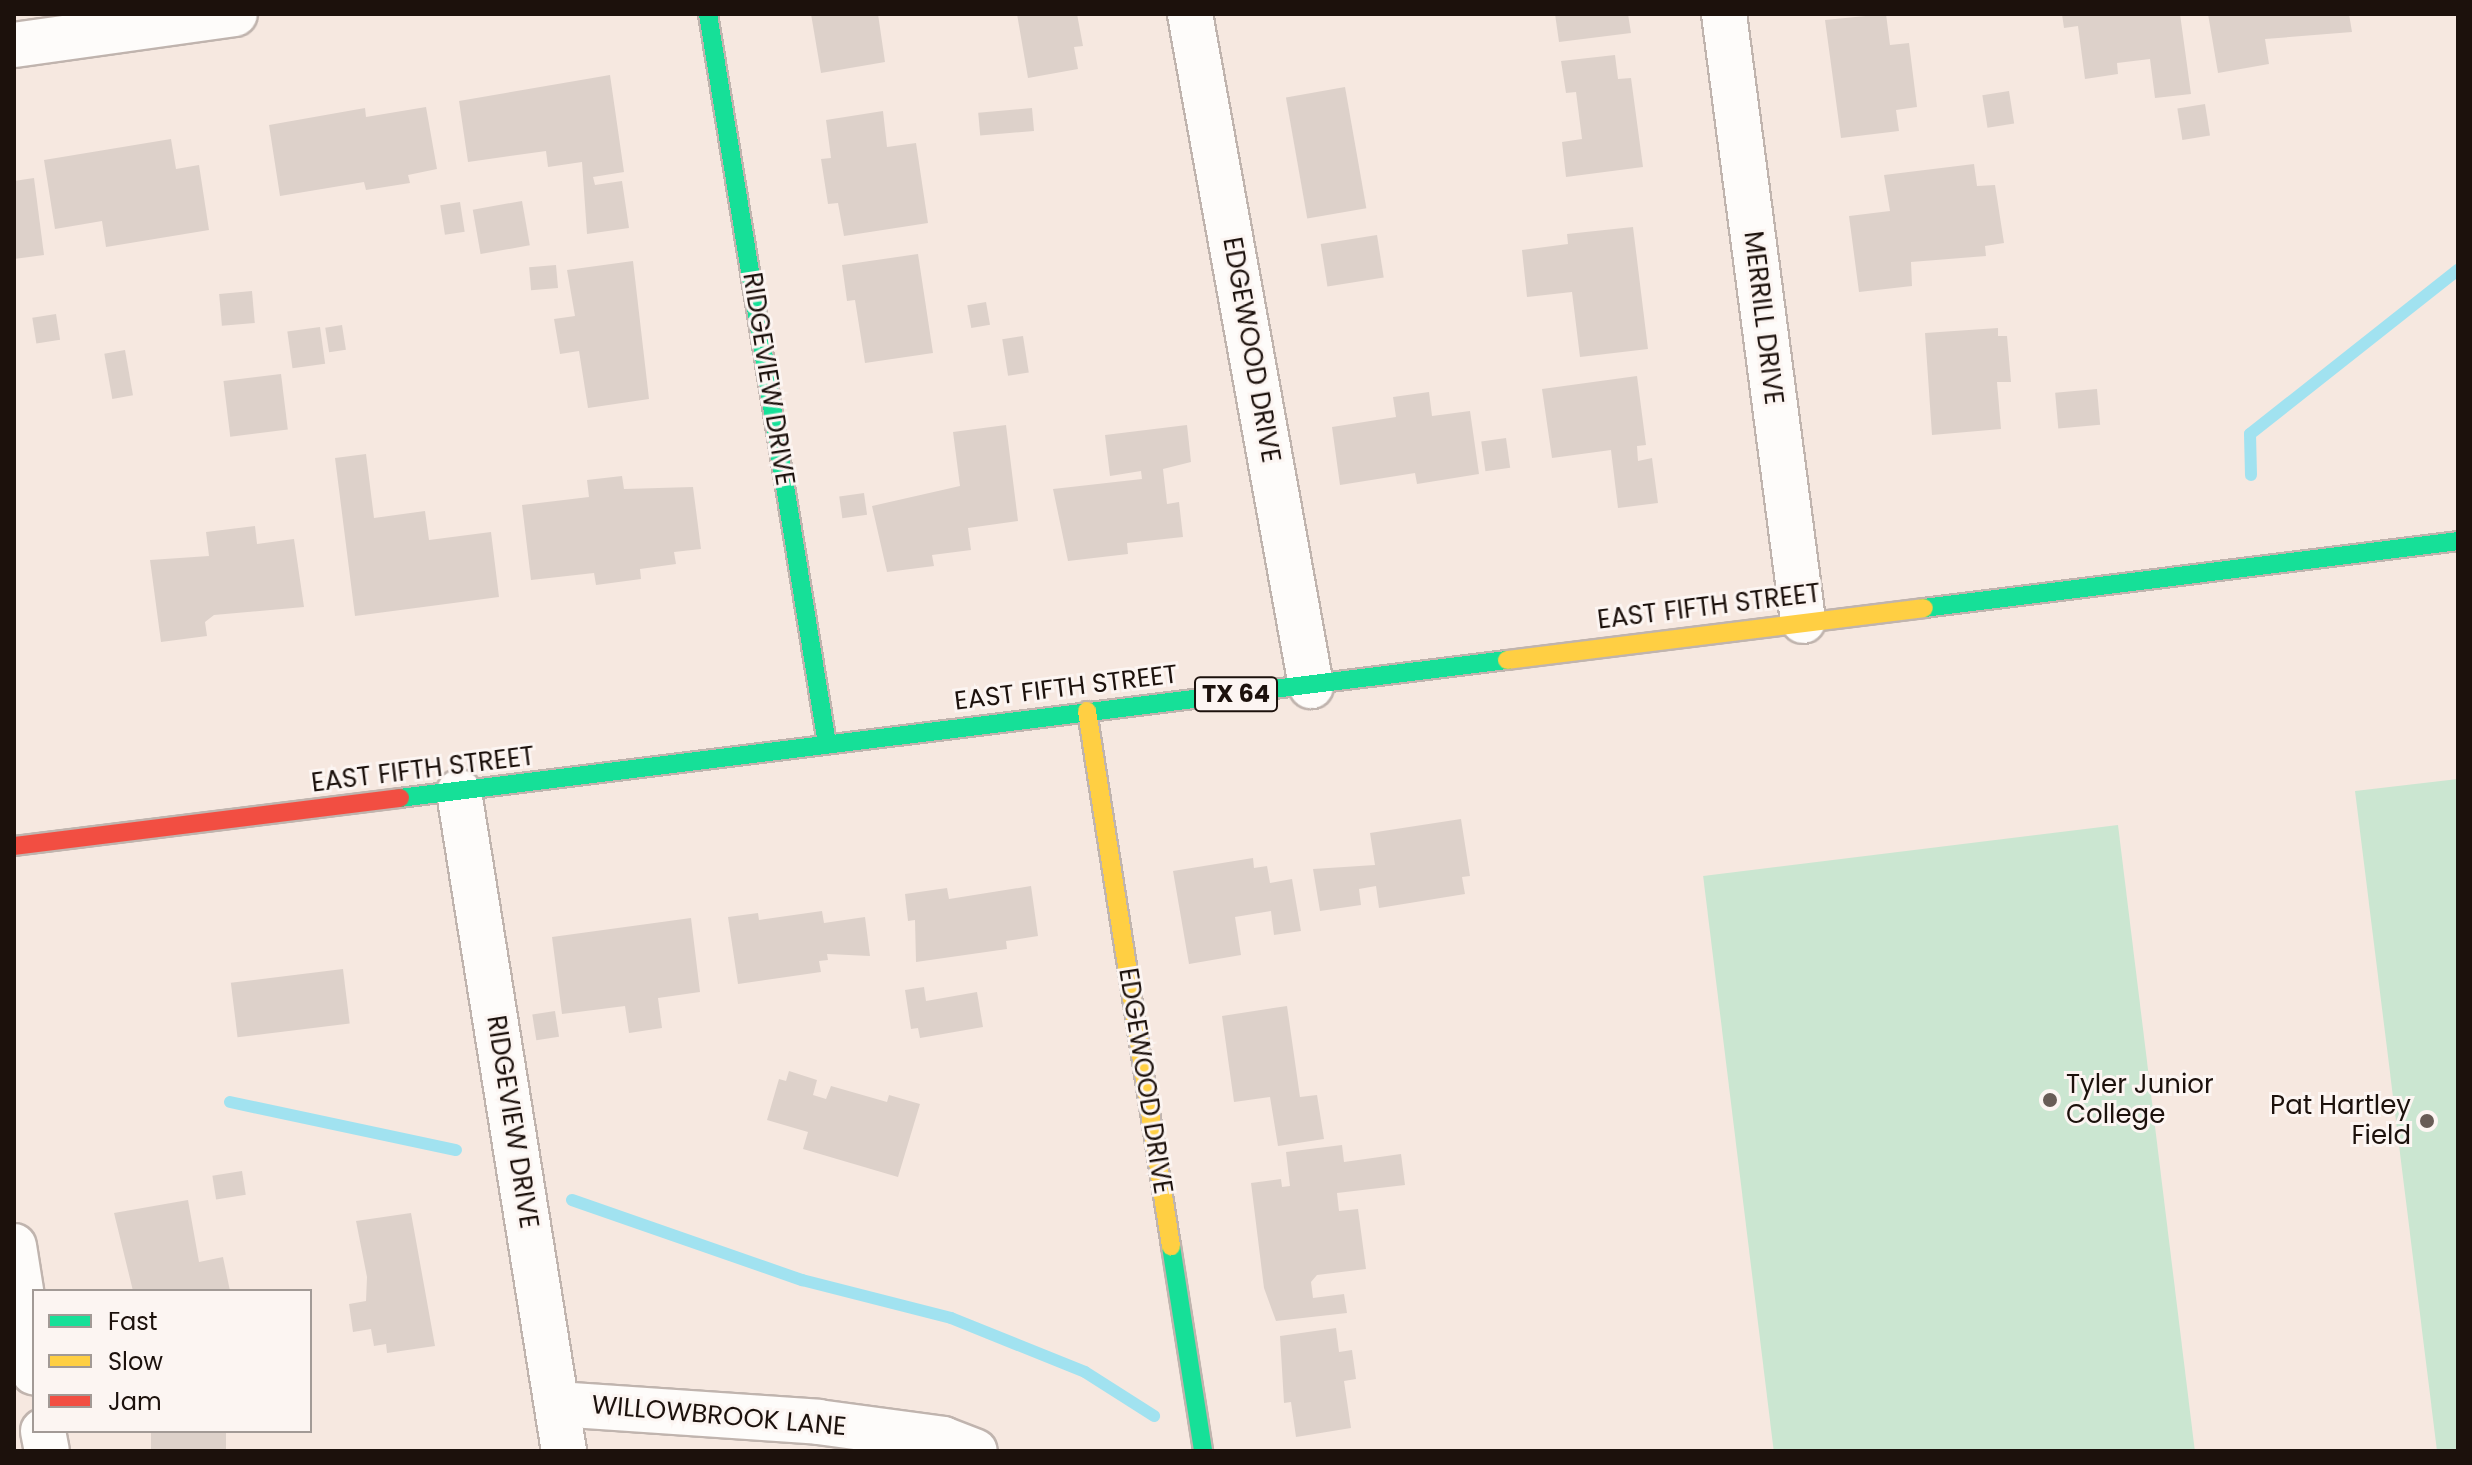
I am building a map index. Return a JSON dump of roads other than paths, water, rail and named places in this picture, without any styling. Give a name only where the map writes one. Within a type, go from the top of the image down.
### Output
[{"type":"main road","name":"RIDGEVIEW DRIVE","points":[[708,14],[827,744]]},
{"type":"main road","name":"EAST FIFTH STREET","points":[[14,846],[2458,541]]},
{"type":"main road","name":"EDGEWOOD DRIVE","points":[[1087,711],[1203,1451]]},
{"type":"street","points":[[14,45],[235,14]]},
{"type":"street","name":"EDGEWOOD DRIVE","points":[[1190,14],[1311,686]]},
{"type":"street","name":"MERRILL DRIVE","points":[[1724,14],[1803,621]]},
{"type":"street","name":"RIDGEVIEW DRIVE","points":[[459,792],[564,1451]]},
{"type":"street","points":[[14,1246],[32,1359]]},
{"type":"street","name":"WILLOWBROOK LANE","points":[[557,1404],[818,1422],[943,1439],[975,1451]]},
{"type":"waterway","points":[[2251,475],[2250,434],[2458,270]]},
{"type":"waterway","points":[[230,1102],[456,1150]]},
{"type":"waterway","points":[[572,1200],[802,1280],[951,1318],[1085,1372],[1154,1416]]},
{"type":"place","name":"Tyler Junior College","points":[[2050,1100]]},
{"type":"place","name":"Pat Hartley Field","points":[[2427,1121]]}]
